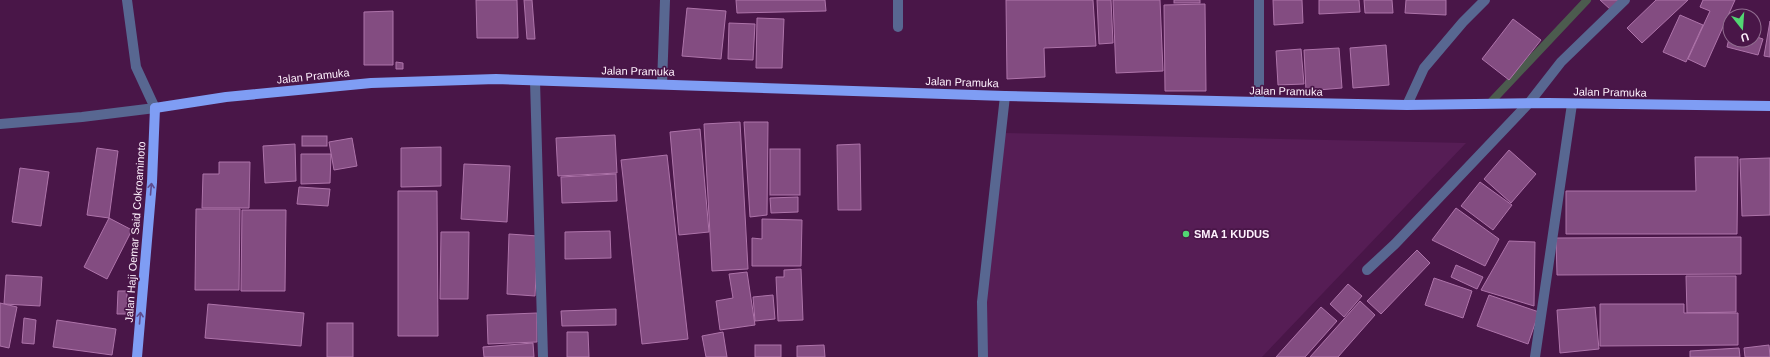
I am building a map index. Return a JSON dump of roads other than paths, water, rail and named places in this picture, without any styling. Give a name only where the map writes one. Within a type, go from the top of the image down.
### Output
[{"type":"main road","name":"Jalan Pramuka","points":[[155,108],[226,98],[371,83],[496,79],[1005,96],[1259,102],[1770,106]]},
{"type":"main road","name":"Jalan Haji Oemar Said Cokroaminoto","points":[[137,357],[152,182],[155,108]]},
{"type":"street","points":[[0,124],[82,117],[155,108],[136,67],[127,0]]},
{"type":"street","points":[[662,84],[666,0]]},
{"type":"street","points":[[898,0],[898,27]]},
{"type":"street","points":[[1259,0],[1259,102]]},
{"type":"street","points":[[1407,104],[1424,68],[1463,22],[1485,0]]},
{"type":"street","points":[[1367,270],[1395,244],[1529,103],[1561,62],[1625,0]]},
{"type":"street","points":[[535,81],[543,357]]},
{"type":"street","points":[[983,357],[982,302],[1005,96]]},
{"type":"street","points":[[1535,357],[1572,104]]},
{"type":"waterway","points":[[1489,104],[1587,0]]},
{"type":"place","name":"SMA 1 KUDUS","points":[[1186,234]]}]
